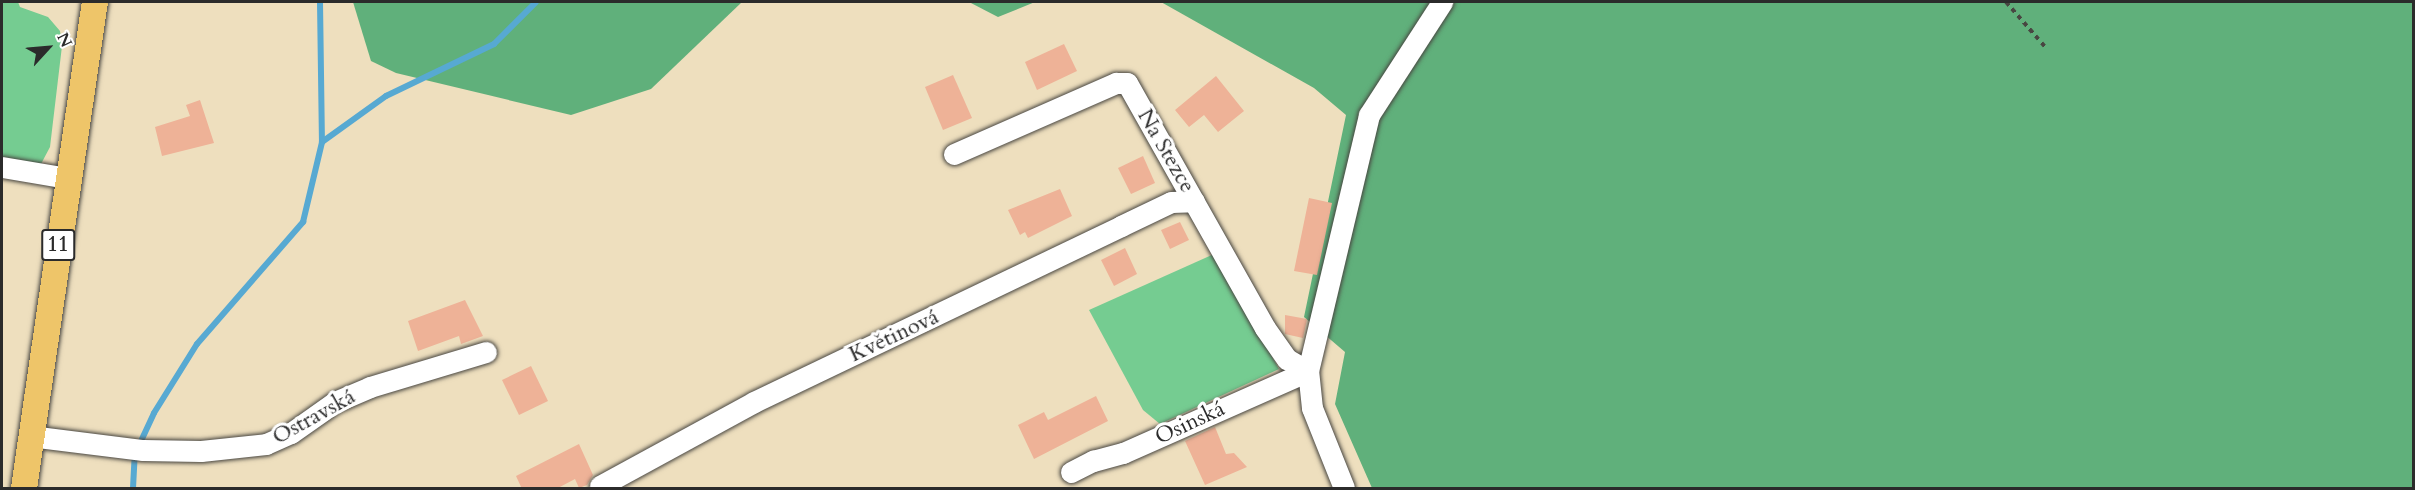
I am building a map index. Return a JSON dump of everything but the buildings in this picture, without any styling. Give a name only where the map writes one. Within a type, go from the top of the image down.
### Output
[{"type":"main road","name":"11","points":[[24,489],[94,2]]},
{"type":"street","points":[[1344,489],[1312,408],[1308,371],[1369,115],[1442,2]]},
{"type":"street","name":"Na Stezce","points":[[954,154],[1123,81],[1277,347],[1287,359],[1308,371]]},
{"type":"street","points":[[2,167],[68,178]]},
{"type":"street","name":"Květinová","points":[[600,486],[754,402],[1151,211],[1171,202],[1194,201]]},
{"type":"street","name":"Ostravská","points":[[30,436],[143,450],[201,451],[266,444],[291,433],[335,402],[370,387],[486,352]]},
{"type":"street","name":"Osinská","points":[[1071,472],[1093,461],[1123,453],[1308,371]]},
{"type":"path","points":[[2006,2],[2047,49]]},
{"type":"green space","points":[[2,2],[18,2],[20,7],[48,17],[60,31],[62,46],[50,147],[41,164],[2,160]]},
{"type":"green space","points":[[353,2],[742,2],[651,89],[571,115],[396,73],[371,61]]},
{"type":"green space","points":[[969,2],[1035,2],[998,17]]},
{"type":"green space","points":[[1161,2],[2413,2],[2413,488],[1372,488],[1335,404],[1345,352],[1304,317],[1346,115],[1314,88]]},
{"type":"green space","points":[[1214,254],[1279,369],[1160,424],[1143,410],[1089,310]]},
{"type":"waterway","points":[[320,2],[322,142]]},
{"type":"waterway","points":[[133,488],[135,454],[154,413],[197,344],[303,222],[322,142],[386,96],[494,44],[536,2]]}]
